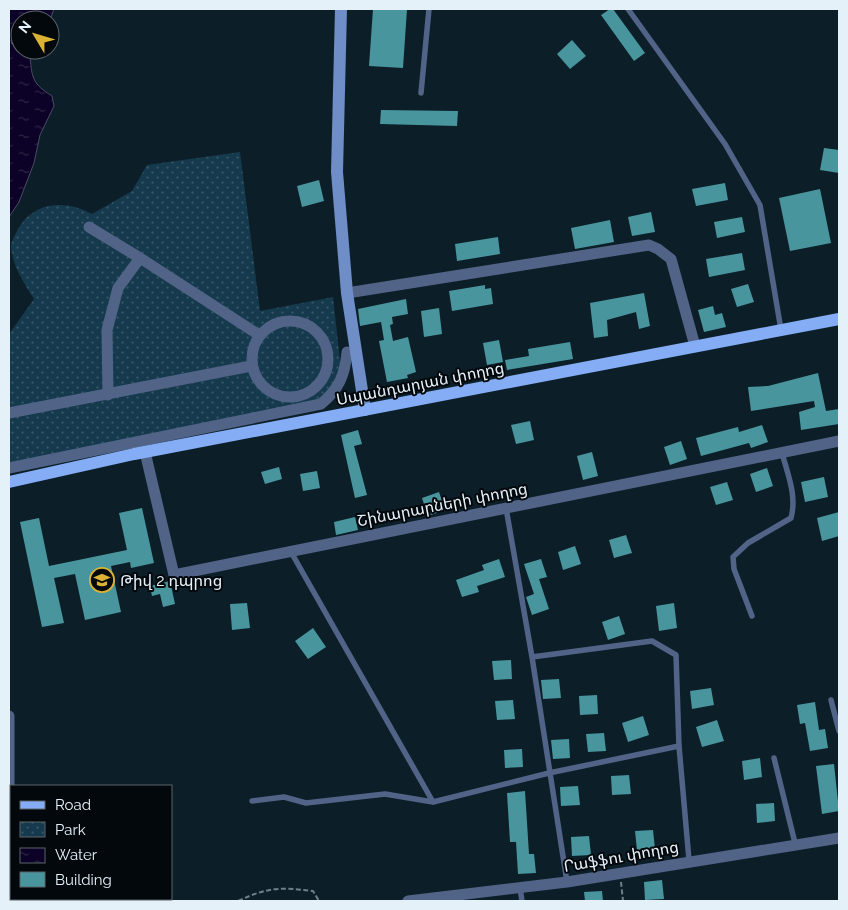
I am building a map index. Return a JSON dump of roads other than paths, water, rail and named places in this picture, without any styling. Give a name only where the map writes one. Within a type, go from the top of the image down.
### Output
[{"type":"main road","name":"Սպանդարյան փողոց","points":[[9,482],[145,452],[839,319]]},
{"type":"street","points":[[341,9],[337,172],[347,293],[364,410]]},
{"type":"street","points":[[89,226],[259,335]]},
{"type":"street","points":[[347,293],[649,245],[671,259],[695,346]]},
{"type":"street","points":[[108,395],[107,330],[118,288],[140,258]]},
{"type":"street","points":[[278,321],[301,321],[320,334],[329,356],[324,378],[306,394],[283,398],[262,387],[251,366],[252,350],[259,335],[278,321]]},
{"type":"street","points":[[9,468],[290,412],[321,404],[332,396],[341,382],[346,369],[347,352]]},
{"type":"street","points":[[9,413],[251,366]]},
{"type":"street","points":[[288,397],[290,412]]},
{"type":"street","name":"Շինարարների փողոց","points":[[145,452],[174,575],[839,441]]},
{"type":"street","points":[[9,716],[9,811]]},
{"type":"street","name":"Րաֆֆու փողոց","points":[[415,901],[567,882],[689,860],[839,838]]},
{"type":"lane","points":[[421,93],[429,9]]},
{"type":"lane","points":[[628,9],[724,144],[760,205],[781,330]]},
{"type":"lane","points":[[752,616],[734,569],[733,557],[748,543],[791,518],[794,506],[793,495],[782,453]]},
{"type":"lane","points":[[506,508],[532,657],[548,773],[567,882]]},
{"type":"lane","points":[[291,552],[433,802]]},
{"type":"lane","points":[[532,657],[652,641],[676,655],[679,746],[689,860]]},
{"type":"lane","points":[[831,700],[839,731]]},
{"type":"lane","points":[[252,800],[284,797],[306,803],[386,794],[433,802],[548,773],[679,746]]},
{"type":"lane","points":[[774,758],[795,843]]},
{"type":"lane","points":[[520,888],[522,901]]},
{"type":"water","points":[[9,9],[54,9],[10,10],[10,60],[30,60],[33,76],[37,84],[52,96],[54,106],[40,135],[34,163],[19,202],[9,217]]},
{"type":"place","name":"Թիվ 2 դպրոց","points":[[102,580]]}]
